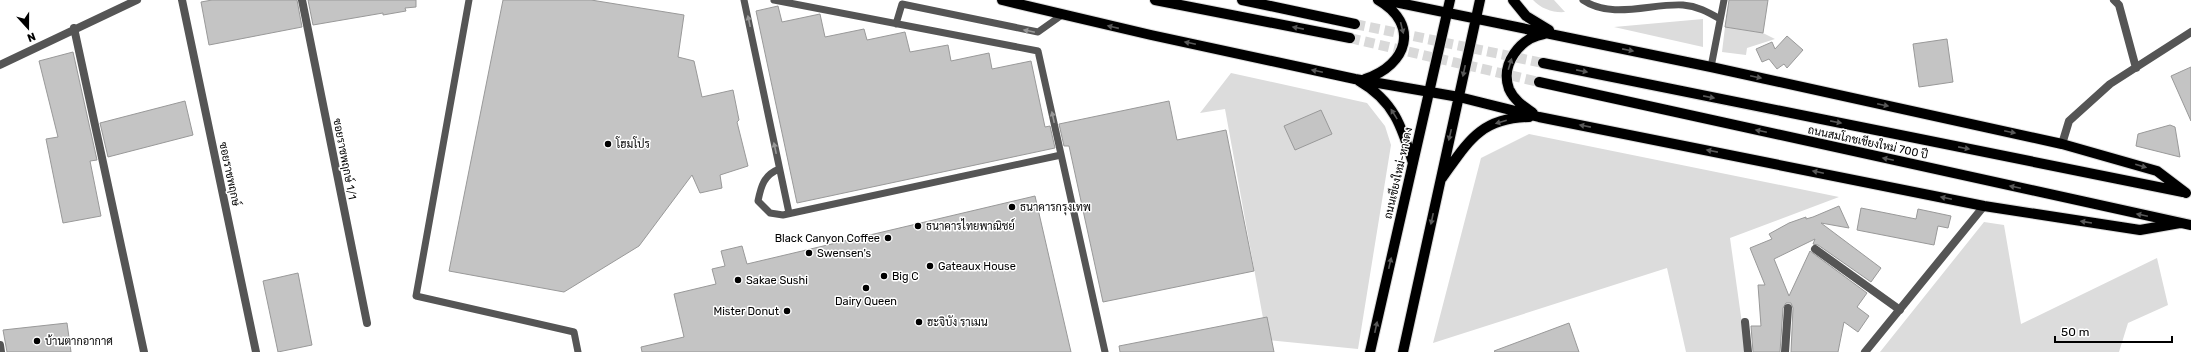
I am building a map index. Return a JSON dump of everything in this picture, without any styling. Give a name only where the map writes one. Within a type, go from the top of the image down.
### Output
[{"type":"main road","points":[[1002,0],[1062,15],[1359,79],[1459,96],[1539,117],[1984,206],[2140,230],[2180,223]]},
{"type":"main road","points":[[1155,0],[1350,38]]},
{"type":"main road","points":[[1242,0],[1355,24]]},
{"type":"main road","points":[[1359,79],[1388,69],[1399,56],[1402,46],[1402,26],[1397,15],[1390,7],[1378,0]]},
{"type":"main road","points":[[1385,0],[1476,20],[1711,67],[2062,144],[2158,171],[2189,193]]},
{"type":"main road","name":"ถนนเชียงใหม่-หางดง","points":[[1370,352],[1450,0]]},
{"type":"main road","points":[[1403,352],[1480,0]]},
{"type":"main road","points":[[1513,0],[1526,16],[1537,24],[1563,37]]},
{"type":"main road","points":[[1539,117],[1518,103],[1510,89],[1507,74],[1511,60],[1525,40],[1535,36],[1548,34]]},
{"type":"main road","name":"ถนนสมโภชเชียงใหม่ 700 ปี","points":[[1544,63],[2189,193]]},
{"type":"main road","points":[[1359,79],[1377,93],[1393,111],[1399,122],[1413,163]]},
{"type":"main road","name":"ถนนสมโภชเชียงใหม่ 700 ปี","points":[[1539,82],[2191,225]]},
{"type":"main road","points":[[1440,181],[1471,140],[1484,128],[1513,119],[1539,117]]},
{"type":"street","points":[[0,65],[74,28],[137,0]]},
{"type":"street","name":"ซอยราชพฤกษ์","points":[[182,0],[256,352]]},
{"type":"street","name":"ซอยราชพฤกษ์ 1/1","points":[[302,0],[367,323]]},
{"type":"street","points":[[2114,0],[2119,5],[2136,68]]},
{"type":"street","points":[[74,28],[144,352]]},
{"type":"street","points":[[2062,144],[2069,121],[2110,84],[2191,32]]},
{"type":"street","points":[[1865,352],[1984,206]]},
{"type":"street","points":[[1814,249],[1900,310]]},
{"type":"street","points":[[1785,352],[1788,308]]},
{"type":"street","points":[[1745,322],[1748,352]]},
{"type":"street","points":[[0,345],[1,352]]},
{"type":"lane","points":[[469,0],[416,296],[574,332],[578,352]]},
{"type":"lane","points":[[744,0],[789,213]]},
{"type":"lane","points":[[774,0],[1038,51],[1105,352]]},
{"type":"lane","points":[[1583,0],[1588,4],[1620,11],[1682,5],[1702,8],[1720,18]]},
{"type":"lane","points":[[1711,67],[1724,0]]},
{"type":"lane","points":[[896,24],[902,4],[1038,32],[1062,15]]},
{"type":"lane","points":[[779,169],[772,172],[761,184],[758,201],[770,213],[783,215],[1061,155]]},
{"type":"shaded area","points":[[1533,0],[1554,0],[1565,12],[1548,10]]},
{"type":"shaded area","points":[[1703,19],[1703,47],[1614,27]]},
{"type":"shaded area","points":[[1725,27],[1763,33],[1775,39],[1747,48],[1746,55],[1722,52]]},
{"type":"shaded area","points":[[1231,73],[1367,103],[1385,126],[1391,145],[1358,349],[1267,340],[1225,109],[1200,113]]},
{"type":"shaded area","points":[[1529,134],[1839,197],[1730,238],[1746,352],[1686,352],[1667,268],[1433,343],[1481,158]]},
{"type":"shaded area","points":[[1984,222],[2004,225],[2021,324],[2157,258],[2168,305],[2128,323],[2119,352],[1880,352]]},
{"type":"building","points":[[212,0],[297,0],[302,27],[209,45],[201,2]]},
{"type":"building","points":[[308,0],[416,0],[416,7],[405,8],[406,11],[383,15],[383,13],[313,25]]},
{"type":"building","name":"โฮมโปร","points":[[503,0],[591,0],[684,15],[678,57],[694,61],[702,97],[733,90],[739,120],[737,122],[748,166],[720,175],[722,188],[700,193],[692,175],[639,246],[564,292],[449,271]]},
{"type":"building","points":[[1729,0],[1768,0],[1763,33],[1725,27]]},
{"type":"building","points":[[778,6],[782,22],[820,14],[825,37],[864,29],[867,40],[905,32],[910,52],[948,45],[951,61],[989,53],[992,69],[1031,61],[1045,127],[1050,126],[1055,148],[797,203],[756,11]]},
{"type":"building","points":[[1787,36],[1803,50],[1787,68],[1784,64],[1777,69],[1769,59],[1762,62],[1756,49],[1772,42],[1775,49]]},
{"type":"building","points":[[1947,39],[1953,82],[1919,87],[1913,44]]},
{"type":"building","points":[[73,52],[97,160],[90,161],[101,216],[63,223],[46,139],[58,137],[39,61]]},
{"type":"building","points":[[2191,67],[2191,121],[2171,76]]},
{"type":"building","points":[[185,101],[193,135],[108,157],[100,123]]},
{"type":"building","points":[[1169,101],[1177,140],[1226,130],[1254,271],[1103,302],[1069,146],[1064,146],[1059,124]]},
{"type":"building","points":[[1321,110],[1332,134],[1295,150],[1284,126]]},
{"type":"building","points":[[2170,125],[2175,127],[2180,157],[2136,146],[2138,134]]},
{"type":"building","name":"Big C","points":[[1035,196],[1071,352],[642,352],[641,347],[684,337],[674,294],[716,284],[712,269],[725,266],[721,251],[742,246],[747,264]]},
{"type":"building","points":[[1839,206],[1849,228],[1821,223],[1881,268],[1871,282],[1818,245],[1813,244],[1815,239],[1774,259],[1789,296],[1810,251],[1867,293],[1857,307],[1869,316],[1858,332],[1844,322],[1838,352],[1791,352],[1793,308],[1791,303],[1786,303],[1783,308],[1780,352],[1753,352],[1751,326],[1761,326],[1758,285],[1765,285],[1750,248],[1772,239],[1769,234],[1789,223],[1806,217],[1806,219],[1813,217]]},
{"type":"building","points":[[1861,208],[1916,219],[1918,209],[1951,216],[1948,228],[1938,226],[1934,245],[1857,230]]},
{"type":"building","points":[[298,273],[312,345],[278,352],[263,281]]},
{"type":"building","points":[[1267,317],[1274,352],[1120,352],[1119,346]]},
{"type":"building","name":"บ้านตากอากาศ","points":[[67,323],[71,352],[7,352],[3,330]]},
{"type":"building","points":[[1569,323],[1579,352],[1494,351]]},
{"type":"tunnel","points":[[1355,24],[1543,63]]},
{"type":"tunnel","points":[[1350,38],[1539,82]]},
{"type":"place","name":"โฮมโปร","points":[[608,144]]},
{"type":"place","name":"ธนาคารกรุงเทพ","points":[[1012,207]]},
{"type":"place","name":"ธนาคารไทยพาณิชย์","points":[[918,226]]},
{"type":"place","name":"Black Canyon Coffee","points":[[888,238]]},
{"type":"place","name":"Swensen's","points":[[809,253]]},
{"type":"place","name":"Gateaux House","points":[[930,266]]},
{"type":"place","name":"Big C","points":[[884,276]]},
{"type":"place","name":"Sakae Sushi","points":[[738,280]]},
{"type":"place","name":"Dairy Queen","points":[[866,288]]},
{"type":"place","name":"Mister Donut","points":[[787,311]]},
{"type":"place","name":"ฮะจิบัง ราเมน","points":[[919,322]]},
{"type":"place","name":"บ้านตากอากาศ","points":[[37,341]]}]
